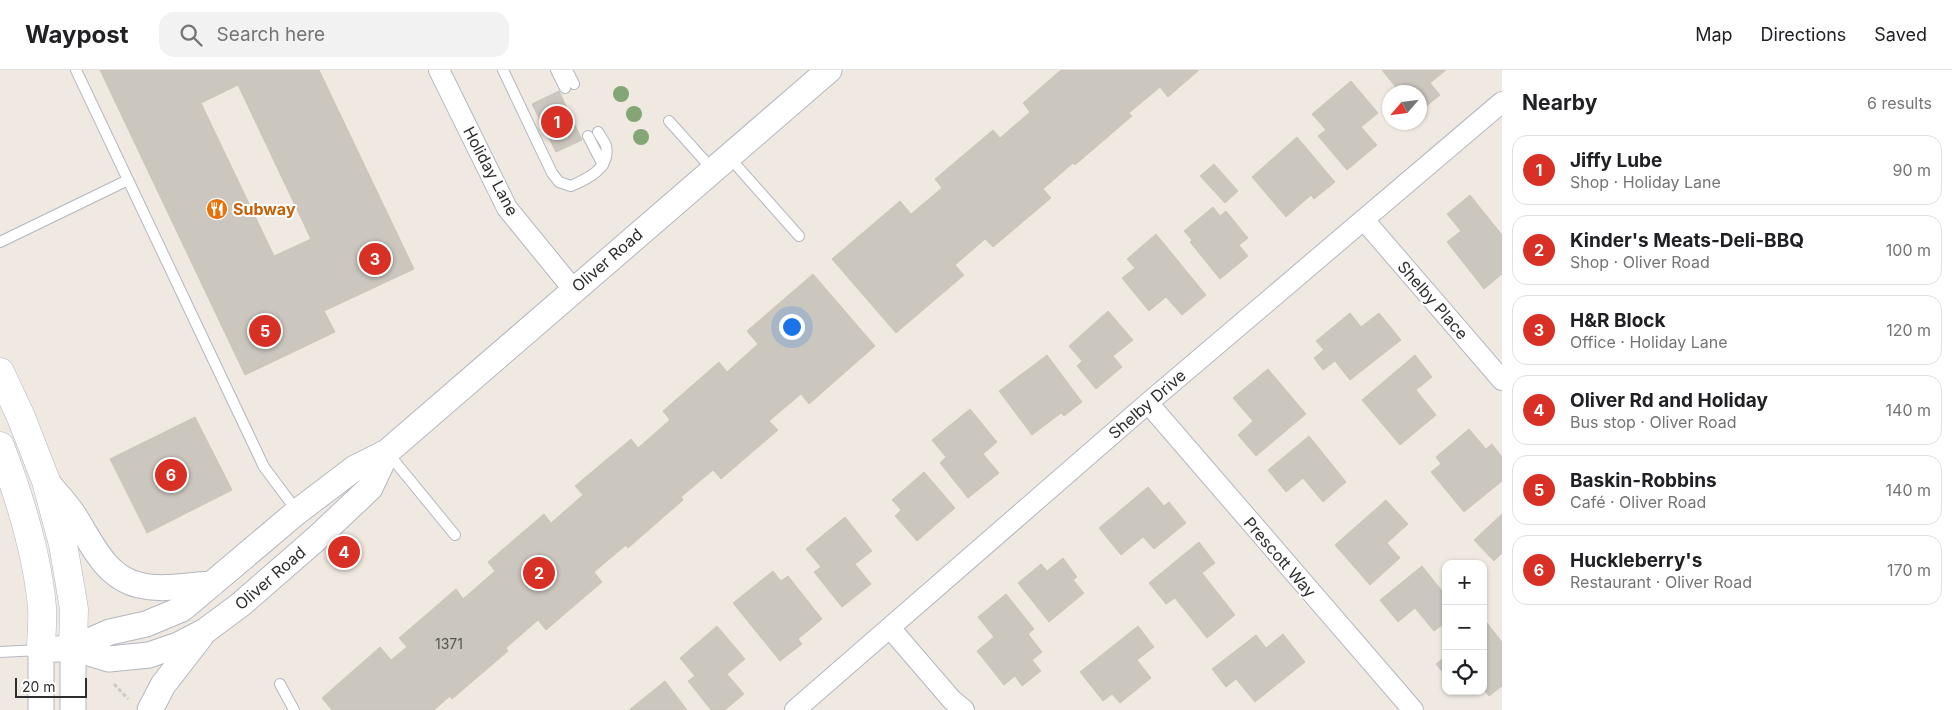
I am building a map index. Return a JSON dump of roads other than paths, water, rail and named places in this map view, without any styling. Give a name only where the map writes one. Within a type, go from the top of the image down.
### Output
[{"type":"main road","points":[[0,372],[21,417],[46,481],[63,544],[74,609],[73,648]]},
{"type":"main road","points":[[0,446],[17,491],[32,547],[42,608],[41,650]]},
{"type":"street","name":"Holiday Lane","points":[[439,70],[507,208],[574,289]]},
{"type":"street","name":"Oliver Road","points":[[41,650],[73,648],[110,632],[146,624],[182,609],[297,512],[355,468],[386,452],[829,70]]},
{"type":"street","name":"Shelby Drive","points":[[795,710],[1148,403],[1502,102]]},
{"type":"street","name":"Shelby Place","points":[[1364,220],[1502,380]]},
{"type":"street","name":"Prescott Way","points":[[1148,403],[1413,710]]},
{"type":"street","name":"Oliver Road","points":[[73,648],[110,659],[149,655],[178,645],[205,631],[240,605],[370,488],[386,452]]},
{"type":"street","name":"Oliver Road","points":[[46,481],[72,512],[101,560],[122,580],[140,586],[163,587],[212,584]]},
{"type":"street","points":[[890,628],[952,700],[964,710]]},
{"type":"street","name":"Oliver Road","points":[[140,705],[163,685],[205,631]]},
{"type":"street","points":[[73,648],[73,710]]},
{"type":"street","points":[[40,710],[41,650]]},
{"type":"lane","points":[[76,70],[264,467],[297,512]]},
{"type":"lane","points":[[503,70],[558,182],[571,186],[588,179],[603,165],[606,146],[593,134]]},
{"type":"lane","points":[[556,70],[570,86],[568,70]]},
{"type":"lane","points":[[669,121],[721,163],[799,236]]},
{"type":"lane","points":[[0,242],[128,180]]},
{"type":"lane","points":[[386,452],[455,535]]},
{"type":"lane","points":[[0,652],[41,650]]},
{"type":"lane","points":[[280,684],[294,710]]},
{"type":"place","name":"Jiffy Lube","points":[[557,122]]},
{"type":"place","name":"Subway","points":[[217,209]]},
{"type":"place","name":"H&R Block","points":[[375,259]]},
{"type":"place","name":"Baskin-Robbins","points":[[265,331]]},
{"type":"place","name":"Huckleberry's","points":[[171,475]]},
{"type":"place","name":"Oliver Rd and Holiday","points":[[344,552]]},
{"type":"place","name":"Kinder's Meats-Deli-BBQ","points":[[539,573]]}]
